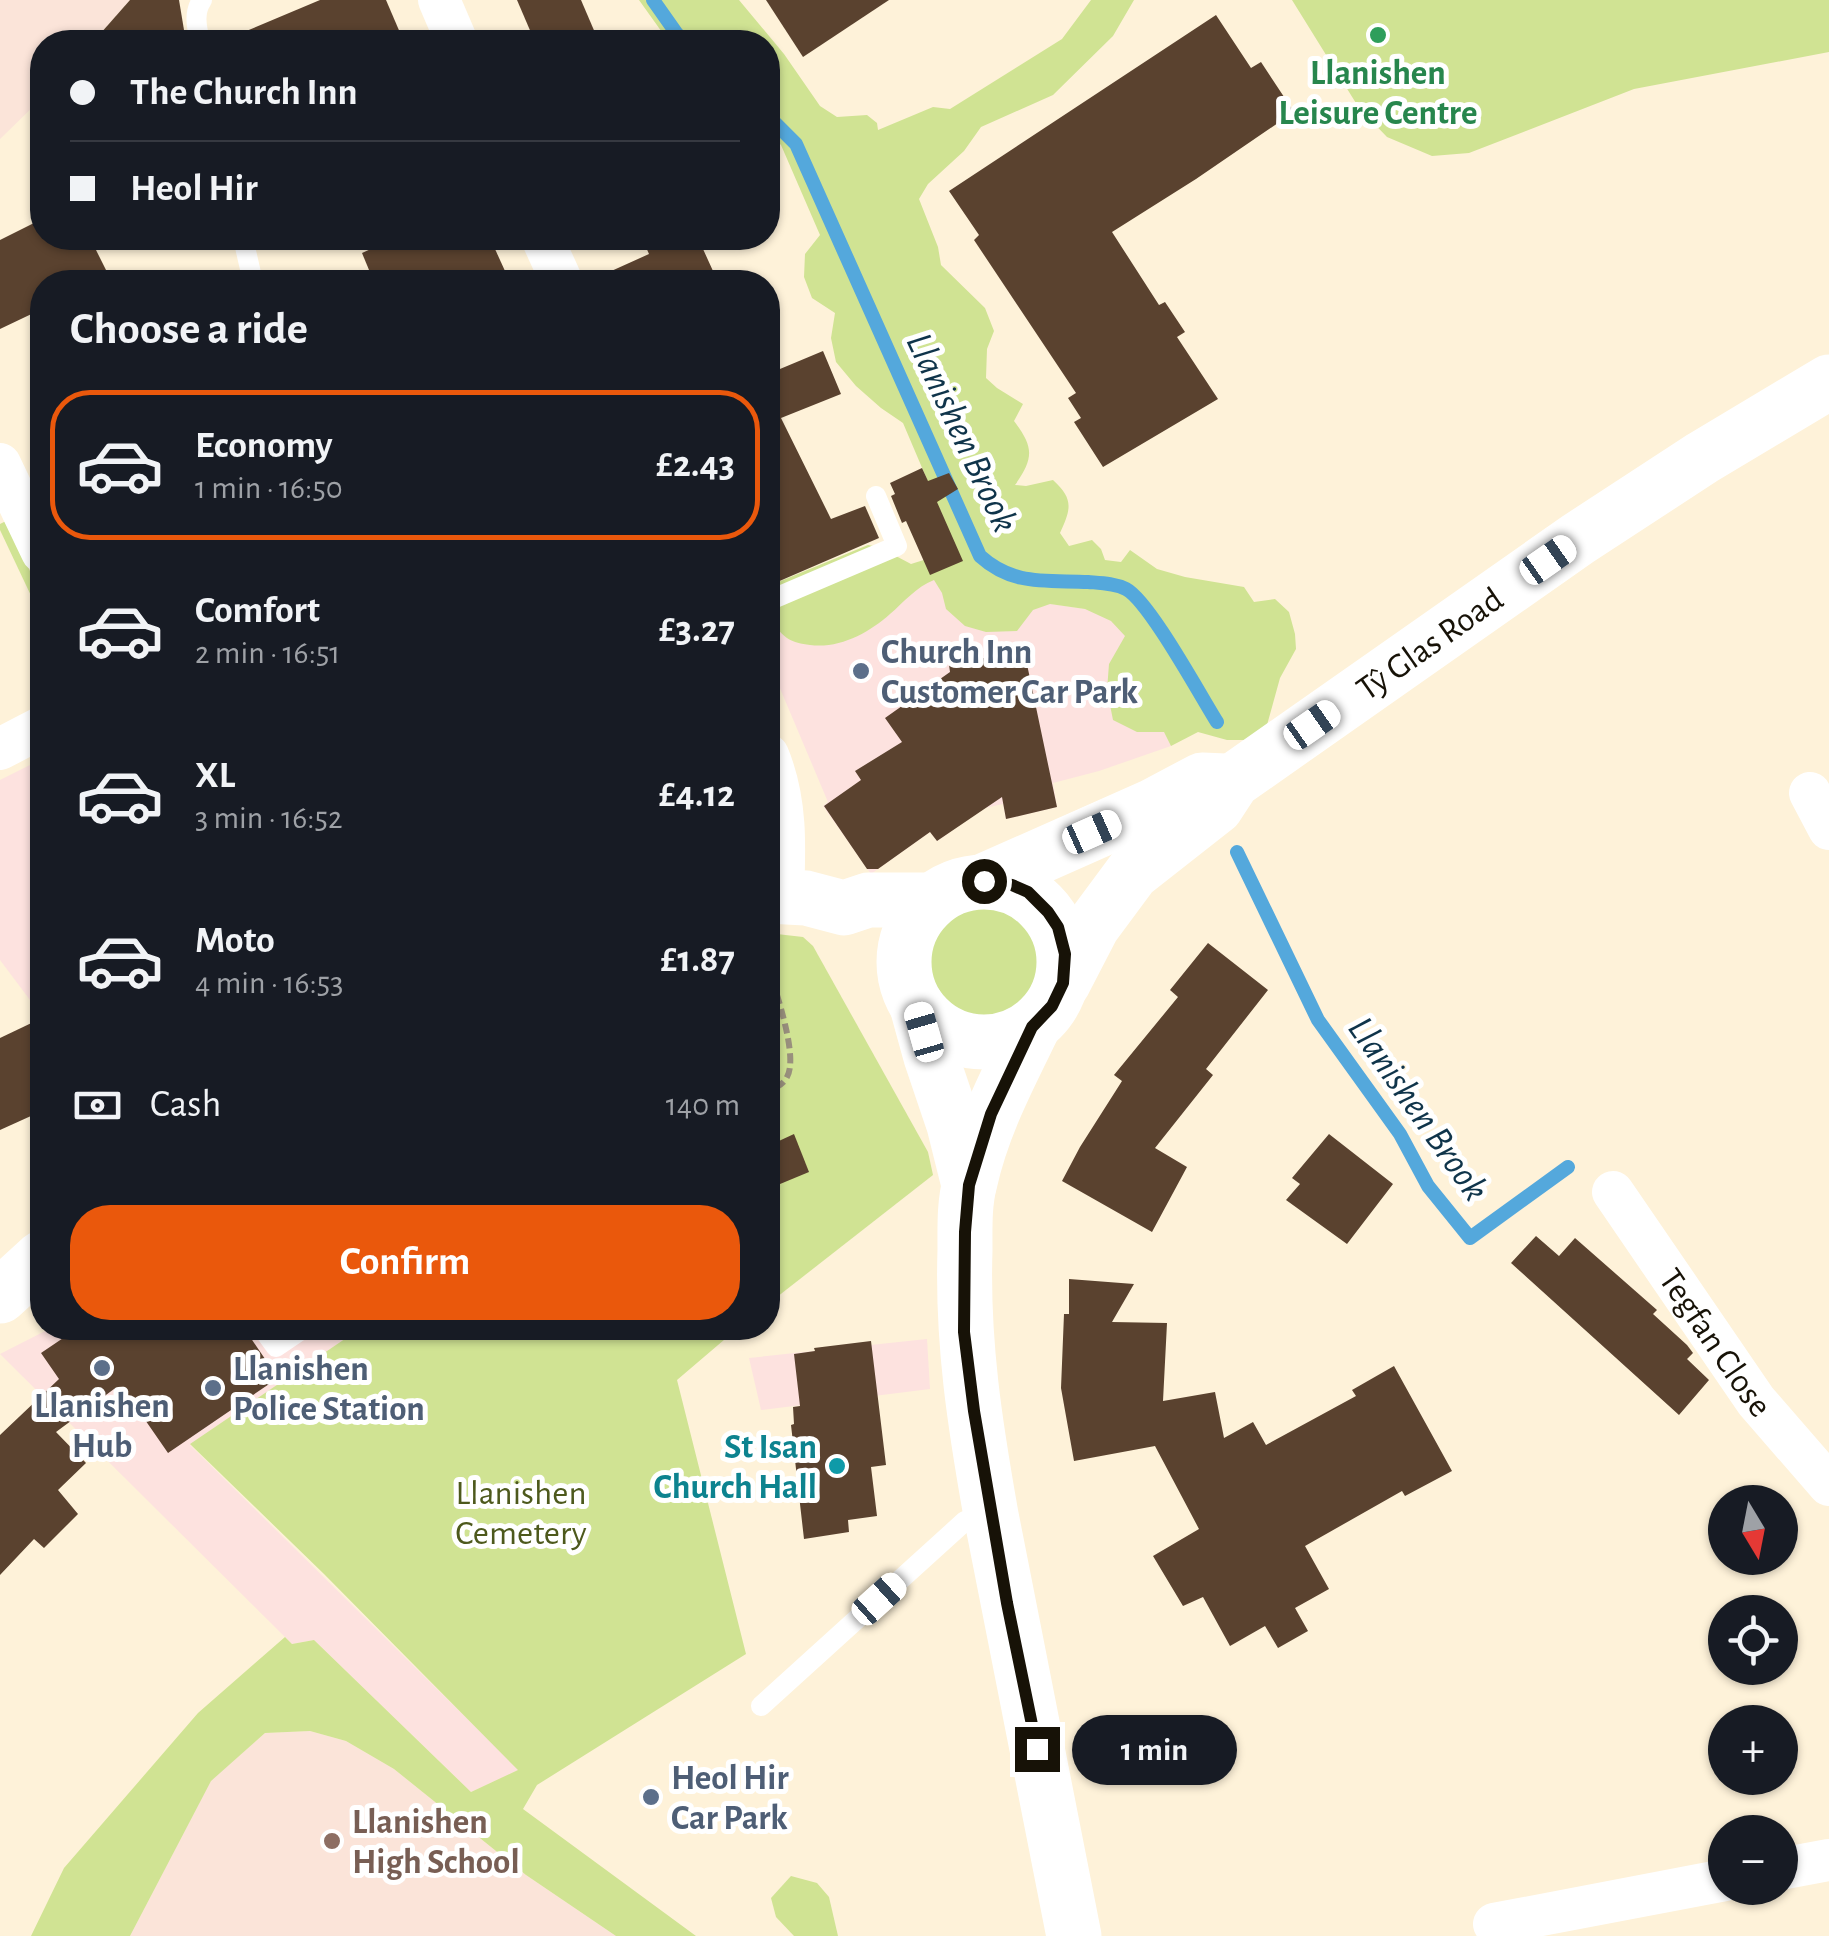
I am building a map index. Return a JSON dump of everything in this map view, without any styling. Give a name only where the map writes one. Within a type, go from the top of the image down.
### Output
[{"type":"main road","name":"Tŷ Glas Road","points":[[1063,983],[1092,927],[1132,873],[1216,807],[1233,781],[1578,539],[1829,382]]},
{"type":"main road","name":"Tŷ Glas Road","points":[[984,881],[1151,807],[1202,780],[1233,781]]},
{"type":"main road","points":[[844,908],[871,952],[911,994],[936,1026],[969,1042],[991,1042],[1018,1035],[1052,1006],[1063,983],[1065,954],[1058,927],[1028,892],[984,881],[949,888],[932,900],[908,932],[904,954],[911,994],[954,1125],[969,1185]]},
{"type":"main road","points":[[780,896],[806,898],[844,908],[868,900],[932,900]]},
{"type":"main road","points":[[1032,1027],[991,1114],[969,1185],[964,1332],[991,1515],[1074,1936]]},
{"type":"main road","points":[[0,1296],[30,1269]]},
{"type":"street","points":[[439,0],[452,30]]},
{"type":"street","points":[[0,464],[30,527]]},
{"type":"street","points":[[0,749],[30,734]]},
{"type":"street","points":[[780,792],[780,841]]},
{"type":"street","name":"Tegfan Close","points":[[1612,1192],[1756,1401],[1829,1485]]},
{"type":"street","points":[[1798,1866],[1829,1860]]},
{"type":"street","points":[[1494,1924],[1708,1883]]},
{"type":"lane","points":[[197,30],[198,5],[202,0]]},
{"type":"lane","points":[[780,596],[898,546],[876,496]]},
{"type":"lane","points":[[761,1706],[965,1521],[991,1515]]},
{"type":"path","points":[[780,1014],[790,1054],[790,1075],[780,1085]]},
{"type":"shaded area","points":[[0,0],[130,0],[104,30],[30,30],[30,110],[0,139]]},
{"type":"shaded area","points":[[930,575],[998,596],[1085,609],[1137,625],[1148,698],[1171,746],[1053,783],[1057,807],[1006,819],[1003,804],[958,814],[949,833],[937,841],[930,832],[871,874],[823,806],[828,802],[780,688],[780,623]]},
{"type":"shaded area","points":[[30,765],[30,1000],[0,960],[0,780]]},
{"type":"shaded area","points":[[30,1339],[343,1340],[190,1445],[519,1770],[471,1792],[314,1640],[292,1644],[0,1354]]},
{"type":"shaded area","points":[[927,1339],[930,1389],[761,1410],[749,1358]]},
{"type":"shaded area","name":"Llanishen High School","points":[[310,1731],[346,1741],[394,1769],[526,1875],[616,1936],[130,1936],[211,1780],[265,1733]]},
{"type":"green space","points":[[639,0],[739,0],[764,30],[660,30]]},
{"type":"green space","points":[[1091,0],[1134,0],[1113,36],[1053,95],[981,127],[919,199],[941,265],[985,308],[994,331],[987,349],[986,378],[1023,404],[1014,421],[1029,453],[1015,485],[1053,480],[1060,487],[1068,505],[1060,533],[1069,546],[1092,540],[1105,560],[1121,562],[1130,550],[1157,569],[1244,587],[1254,602],[1275,599],[1289,612],[1296,649],[1280,678],[1267,725],[1249,740],[1227,740],[1198,732],[1171,746],[1164,732],[1137,732],[1113,720],[1107,690],[1109,664],[1125,636],[1111,621],[1085,609],[1050,604],[1033,610],[1017,631],[986,632],[965,626],[946,609],[934,580],[873,627],[843,642],[804,644],[780,632],[780,581],[868,545],[911,564],[930,558],[946,524],[903,423],[856,386],[836,362],[831,338],[835,313],[812,298],[804,277],[805,254],[820,235],[781,145],[780,49],[820,106],[837,117],[867,115],[877,123],[878,130],[933,107],[950,109],[1062,39]]},
{"type":"green space","points":[[1292,0],[1829,0],[1829,52],[1634,89],[1469,153],[1432,156],[1387,137],[1359,108]]},
{"type":"green space","points":[[6,521],[30,571],[30,594],[0,530],[0,524]]},
{"type":"green space","points":[[985,903],[1008,908],[1028,921],[1041,941],[1046,964],[1041,987],[1028,1007],[1008,1020],[985,1025],[962,1020],[942,1007],[929,987],[924,964],[929,941],[942,921],[962,908]]},
{"type":"green space","points":[[780,934],[803,937],[813,946],[928,1152],[933,1175],[780,1295]]},
{"type":"green space","name":"Llanishen Cemetery","points":[[343,1340],[724,1340],[677,1380],[746,1654],[537,1785],[523,1809],[696,1936],[616,1936],[526,1875],[394,1769],[346,1741],[310,1731],[265,1733],[211,1781],[130,1936],[31,1936],[64,1868],[198,1713],[285,1637],[292,1644],[314,1640],[471,1792],[518,1770],[190,1444]]},
{"type":"green space","points":[[791,1876],[817,1883],[829,1897],[838,1936],[794,1936],[776,1917],[771,1898]]},
{"type":"building","points":[[130,0],[179,0],[184,30],[104,30]]},
{"type":"building","points":[[320,0],[386,0],[399,30],[249,30]]},
{"type":"building","points":[[517,0],[581,0],[594,30],[530,30]]},
{"type":"building","points":[[766,0],[889,0],[803,57]]},
{"type":"building","points":[[1216,15],[1251,68],[1261,62],[1294,112],[1112,232],[1159,305],[1165,302],[1185,332],[1177,337],[1218,399],[1103,467],[1074,422],[1081,418],[1068,398],[1076,393],[974,240],[979,235],[949,191]]},
{"type":"building","points":[[30,225],[30,250],[96,250],[106,270],[30,270],[30,315],[0,329],[0,240]]},
{"type":"building","points":[[495,250],[505,270],[369,270],[362,253]]},
{"type":"building","points":[[647,250],[703,250],[713,270],[614,270],[649,254]]},
{"type":"building","points":[[823,351],[841,394],[781,418],[831,519],[865,506],[879,538],[780,581],[780,369]]},
{"type":"building","points":[[922,468],[928,481],[949,473],[958,489],[937,502],[963,561],[930,575],[906,521],[902,523],[890,483]]},
{"type":"building","points":[[1024,650],[1057,807],[1006,819],[1002,797],[937,841],[930,832],[878,869],[867,869],[824,806],[861,780],[855,771],[902,742],[885,718],[950,672],[949,665]]},
{"type":"building","points":[[1208,943],[1268,990],[1206,1069],[1213,1075],[1155,1148],[1187,1167],[1152,1232],[1062,1181],[1122,1081],[1114,1075],[1178,997],[1170,990]]},
{"type":"building","points":[[30,1024],[30,1116],[0,1130],[0,1038]]},
{"type":"building","points":[[794,1134],[809,1172],[780,1184],[780,1140]]},
{"type":"building","points":[[1329,1134],[1393,1184],[1347,1244],[1286,1200],[1300,1184],[1292,1178]]},
{"type":"building","points":[[1536,1236],[1559,1256],[1575,1238],[1657,1310],[1653,1314],[1687,1345],[1693,1353],[1687,1359],[1709,1380],[1679,1415],[1511,1263]]},
{"type":"building","points":[[1069,1279],[1134,1284],[1112,1322],[1167,1323],[1163,1401],[1215,1392],[1224,1438],[1253,1422],[1266,1445],[1356,1396],[1352,1390],[1394,1366],[1452,1471],[1405,1496],[1402,1491],[1305,1546],[1329,1589],[1295,1608],[1308,1631],[1278,1648],[1265,1626],[1230,1646],[1203,1597],[1183,1606],[1153,1556],[1199,1529],[1155,1446],[1074,1461],[1061,1388]]},
{"type":"building","points":[[60,1340],[252,1340],[278,1378],[168,1453],[123,1388],[117,1392],[114,1389],[56,1432],[86,1463],[58,1490],[78,1514],[44,1548],[34,1539],[0,1575],[0,1435],[59,1379],[41,1353]]},
{"type":"building","name":"St Isan Church Hall","points":[[871,1341],[886,1465],[871,1467],[877,1516],[848,1520],[849,1532],[804,1539],[791,1425],[793,1407],[800,1406],[794,1354]]},
{"type":"waterway","name":"Llanishen Brook","points":[[653,0],[674,30]]},
{"type":"waterway","name":"Llanishen Brook","points":[[780,128],[796,144],[980,556],[1018,577],[1103,583],[1126,589],[1148,611],[1217,722]]},
{"type":"waterway","name":"Llanishen Brook","points":[[1237,852],[1318,1020],[1400,1134],[1428,1186],[1470,1238],[1568,1167]]},
{"type":"place","name":"Llanishen Leisure Centre","points":[[1378,35]]},
{"type":"place","name":"Church Inn Customer Car Park","points":[[861,671]]},
{"type":"place","name":"Llanishen Hub","points":[[102,1368]]},
{"type":"place","name":"Llanishen Police Station","points":[[213,1388]]},
{"type":"place","name":"St Isan Church Hall","points":[[837,1466]]},
{"type":"place","name":"Heol Hir Car Park","points":[[651,1797]]},
{"type":"place","name":"Llanishen High School","points":[[332,1841]]},
{"type":"route","points":[[984,881],[1028,892],[1058,927],[1065,954],[1063,983],[1052,1006],[1032,1027],[991,1114],[969,1185],[965,1232],[964,1332],[979,1447],[1037,1749]]}]
